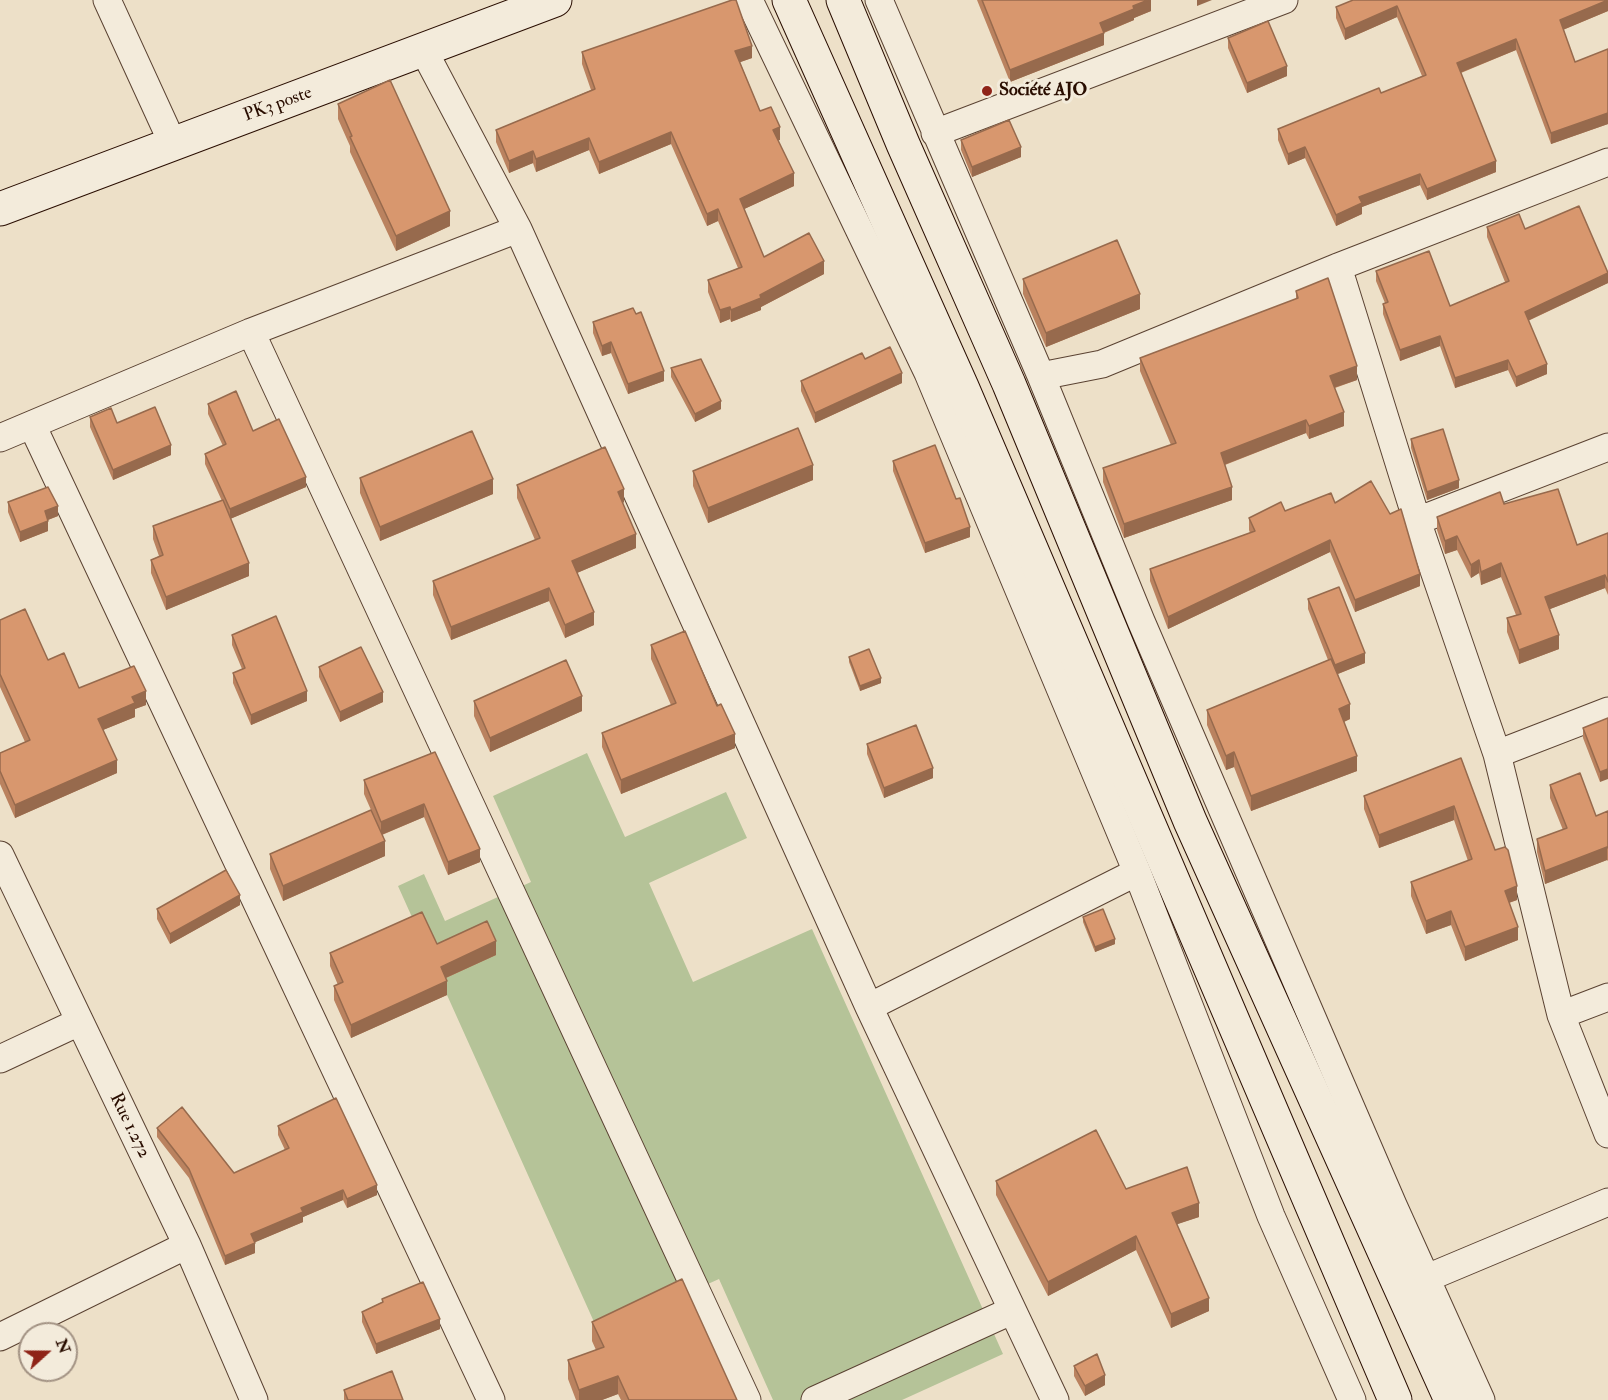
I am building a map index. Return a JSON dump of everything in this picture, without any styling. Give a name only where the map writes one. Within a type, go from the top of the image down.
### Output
[{"type":"street","points":[[107,0],[173,144]]},
{"type":"street","name":"PK3 poste","points":[[0,209],[555,0]]},
{"type":"street","points":[[749,0],[928,373],[1137,872],[1271,1216],[1352,1400]]},
{"type":"street","points":[[789,0],[962,387],[1395,1400]]},
{"type":"street","points":[[843,0],[903,144],[1014,395],[1190,820],[1450,1400]]},
{"type":"street","points":[[879,0],[1041,376],[1141,621],[1481,1400]]},
{"type":"street","points":[[935,133],[1284,0]]},
{"type":"street","points":[[424,51],[518,229],[869,1007],[1055,1400]]},
{"type":"street","points":[[1041,376],[1102,364],[1338,267],[1608,162]]},
{"type":"street","points":[[0,438],[251,332],[518,229]]},
{"type":"street","points":[[1338,267],[1417,521],[1497,754],[1561,1014],[1608,1134]]},
{"type":"street","points":[[251,332],[747,1400]]},
{"type":"street","points":[[32,425],[492,1400]]},
{"type":"street","points":[[1417,521],[1608,447]]},
{"type":"street","points":[[1497,754],[1608,711]]},
{"type":"street","name":"Rue 1.272","points":[[0,855],[187,1245],[254,1400]]},
{"type":"street","points":[[869,1007],[1137,872]]},
{"type":"street","points":[[1561,1014],[1608,997]]},
{"type":"street","points":[[0,1059],[79,1022]]},
{"type":"street","points":[[1427,1278],[1608,1202]]},
{"type":"street","points":[[0,1337],[187,1245]]},
{"type":"street","points":[[815,1400],[1011,1311]]},
{"type":"green space","points":[[587,753],[625,837],[726,792],[747,838],[649,883],[693,982],[812,929],[1003,1354],[902,1400],[773,1400],[719,1279],[599,1333],[398,886],[424,874],[445,921],[531,882],[493,796]]},
{"type":"building","points":[[736,0],[752,46],[735,51],[760,111],[771,107],[780,127],[773,130],[794,173],[740,199],[764,257],[809,233],[824,261],[760,295],[761,298],[731,310],[730,307],[720,310],[708,280],[742,267],[718,209],[707,214],[671,132],[599,162],[589,138],[536,159],[533,151],[509,161],[496,130],[595,89],[582,52]]},
{"type":"building","points":[[982,0],[1148,0],[1133,6],[1134,9],[1100,23],[1104,33],[1010,70]]},
{"type":"building","points":[[1353,0],[1608,0],[1560,20],[1575,62],[1608,49],[1608,113],[1551,133],[1516,39],[1457,63],[1496,161],[1427,189],[1420,174],[1359,197],[1362,203],[1336,215],[1305,147],[1288,154],[1278,129],[1379,88],[1381,93],[1426,75],[1397,6],[1345,29],[1336,7]]},
{"type":"building","points":[[1268,21],[1287,66],[1247,83],[1228,38]]},
{"type":"building","points":[[390,80],[450,211],[396,236],[350,137],[352,136],[338,104]]},
{"type":"building","points":[[1009,120],[1021,147],[972,167],[961,140]]},
{"type":"building","points":[[1579,206],[1608,273],[1525,312],[1547,364],[1516,377],[1508,360],[1455,378],[1440,336],[1400,350],[1383,304],[1388,302],[1376,271],[1429,251],[1450,306],[1509,281],[1487,227],[1519,214],[1525,229]]},
{"type":"building","points":[[1117,240],[1140,294],[1046,333],[1023,279]]},
{"type":"building","points":[[1328,278],[1357,366],[1330,376],[1344,412],[1309,426],[1306,420],[1221,453],[1232,487],[1124,524],[1103,468],[1176,443],[1140,358],[1298,298],[1296,291]]},
{"type":"building","points":[[633,308],[636,314],[641,312],[664,371],[628,384],[611,342],[602,346],[593,322]]},
{"type":"building","points":[[890,347],[902,373],[815,413],[801,381],[862,353],[865,359]]},
{"type":"building","points":[[701,359],[721,401],[695,414],[671,368]]},
{"type":"building","points":[[236,391],[253,431],[279,419],[306,477],[230,509],[205,454],[226,444],[208,404]]},
{"type":"building","points":[[155,407],[171,445],[113,470],[90,417],[111,408],[117,423]]},
{"type":"building","points":[[798,428],[813,465],[708,508],[693,471]]},
{"type":"building","points":[[1443,429],[1459,480],[1427,492],[1411,439]]},
{"type":"building","points":[[472,431],[493,479],[380,527],[360,478]]},
{"type":"building","points":[[935,445],[956,499],[960,498],[970,527],[925,543],[893,461]]},
{"type":"building","points":[[605,447],[624,489],[618,492],[636,534],[572,561],[594,612],[565,625],[549,588],[451,627],[433,581],[540,538],[517,485]]},
{"type":"building","points":[[1371,481],[1390,514],[1401,509],[1420,574],[1355,600],[1330,540],[1168,617],[1150,569],[1255,531],[1249,518],[1281,502],[1285,511],[1331,493],[1335,503]]},
{"type":"building","points":[[48,487],[58,506],[45,511],[48,521],[20,532],[8,502]]},
{"type":"building","points":[[1558,489],[1577,545],[1608,533],[1608,582],[1605,575],[1545,597],[1559,635],[1519,650],[1507,618],[1521,614],[1501,563],[1481,572],[1479,560],[1471,565],[1457,536],[1445,541],[1437,517],[1500,492],[1504,504]]},
{"type":"building","points":[[223,500],[249,563],[166,597],[151,560],[163,555],[153,526]]},
{"type":"building","points":[[1339,587],[1365,653],[1335,665],[1308,599]]},
{"type":"building","points":[[25,609],[48,660],[64,653],[79,688],[134,666],[146,691],[132,697],[135,703],[98,719],[117,760],[15,805],[0,771],[0,753],[30,740],[0,674],[0,620]]},
{"type":"building","points":[[276,616],[307,691],[251,715],[233,673],[245,668],[232,635]]},
{"type":"building","points":[[685,631],[717,706],[721,704],[735,734],[621,780],[602,733],[676,703],[651,645]]},
{"type":"building","points":[[361,647],[383,692],[340,712],[319,667]]},
{"type":"building","points":[[869,649],[881,678],[860,686],[849,657]]},
{"type":"building","points":[[1331,659],[1350,704],[1339,709],[1357,756],[1251,796],[1234,752],[1226,756],[1207,710]]},
{"type":"building","points":[[566,660],[582,696],[490,738],[474,701]]},
{"type":"building","points":[[1608,718],[1608,769],[1600,772],[1583,728]]},
{"type":"building","points":[[916,725],[933,768],[884,788],[867,744]]},
{"type":"building","points":[[435,752],[480,849],[448,862],[424,804],[381,822],[364,780]]},
{"type":"building","points":[[1461,758],[1495,850],[1505,847],[1508,850],[1517,886],[1505,891],[1518,927],[1465,947],[1451,911],[1426,921],[1411,882],[1472,859],[1454,806],[1379,835],[1364,796]]},
{"type":"building","points":[[1580,773],[1596,816],[1608,811],[1608,848],[1545,871],[1537,839],[1567,828],[1550,785]]},
{"type":"building","points":[[371,810],[385,841],[283,886],[270,854]]},
{"type":"building","points":[[226,870],[240,895],[170,934],[157,909]]},
{"type":"building","points":[[1103,909],[1115,939],[1095,947],[1083,917]]},
{"type":"building","points":[[422,912],[437,944],[487,921],[496,941],[441,967],[447,981],[351,1025],[334,986],[343,982],[330,953]]},
{"type":"building","points":[[336,1098],[377,1185],[347,1199],[343,1190],[301,1208],[303,1212],[251,1234],[255,1243],[225,1256],[189,1169],[157,1128],[182,1107],[234,1173],[289,1148],[278,1126]]},
{"type":"building","points":[[1096,1130],[1126,1189],[1187,1167],[1199,1203],[1172,1213],[1209,1298],[1171,1314],[1136,1236],[1048,1282],[996,1181]]},
{"type":"building","points":[[682,1279],[737,1400],[629,1400],[618,1376],[579,1390],[568,1360],[604,1347],[592,1322]]},
{"type":"building","points":[[423,1282],[440,1319],[376,1344],[362,1312],[383,1302],[382,1299]]},
{"type":"building","points":[[1097,1354],[1105,1375],[1085,1386],[1074,1366]]},
{"type":"building","points":[[392,1371],[403,1400],[348,1400],[344,1390]]},
{"type":"place","name":"Société AJO","points":[[987,91]]}]
